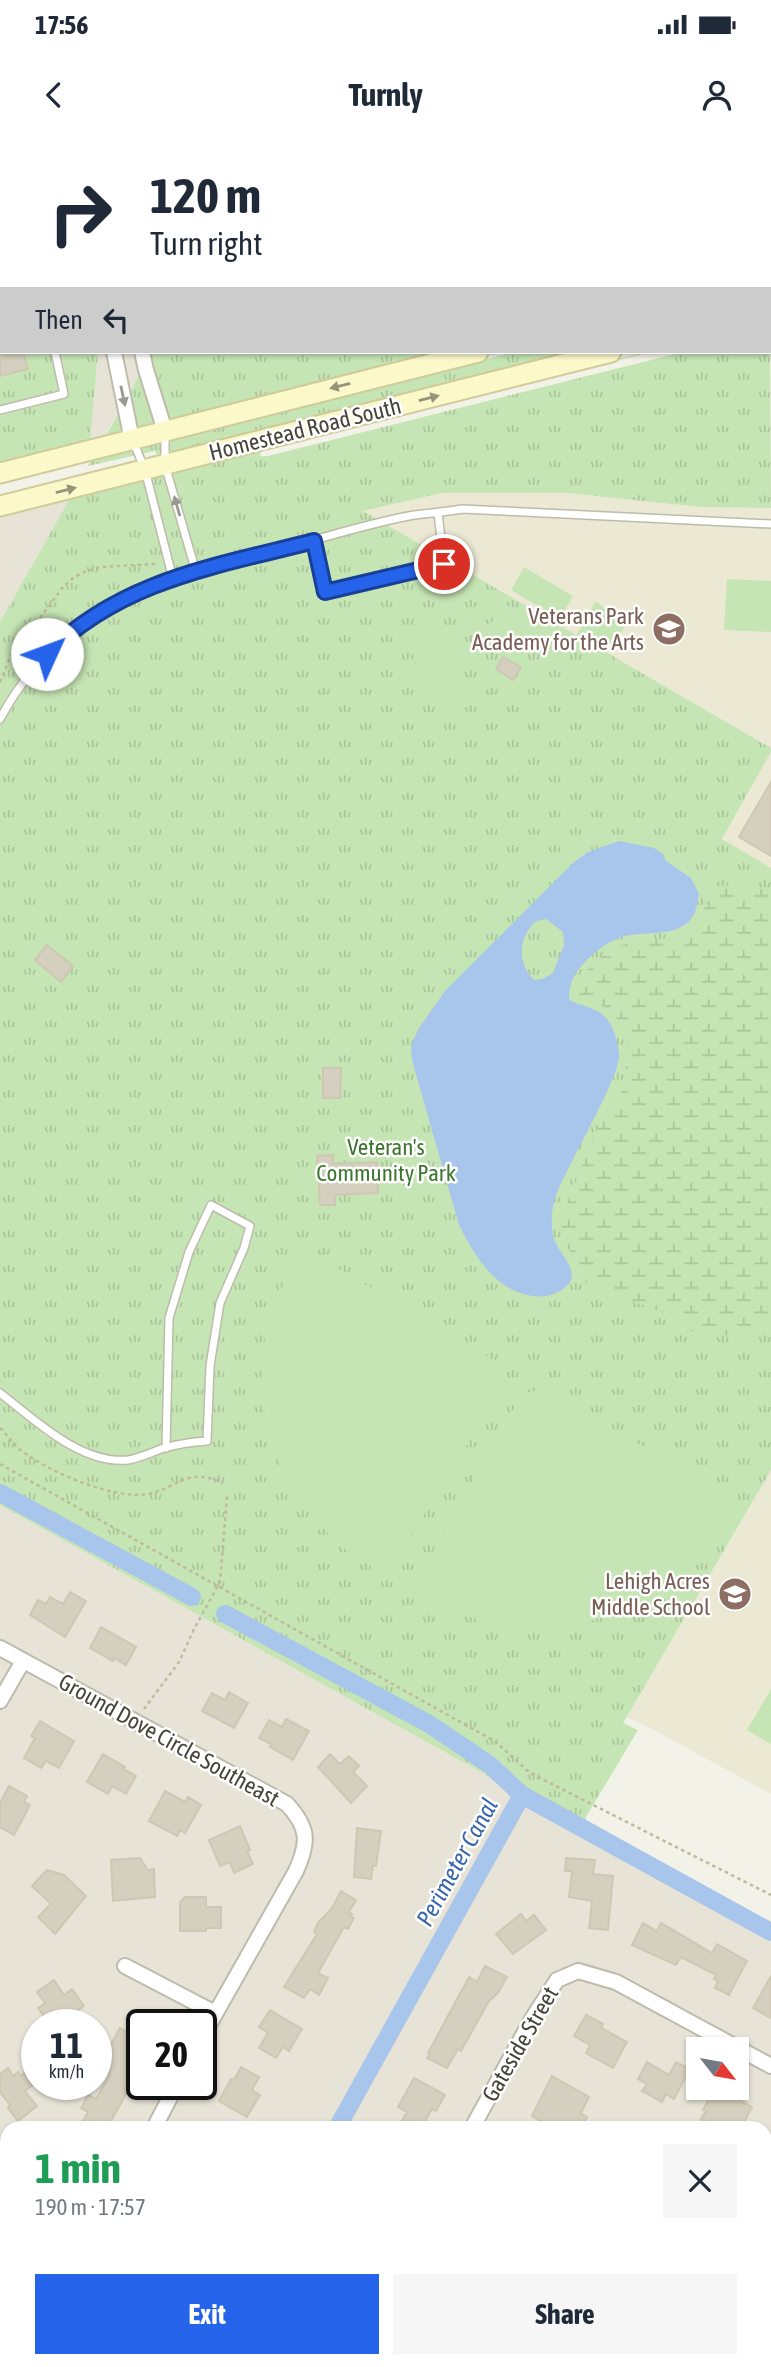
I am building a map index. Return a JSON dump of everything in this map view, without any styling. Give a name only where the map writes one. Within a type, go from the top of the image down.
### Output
[{"type":"main road","name":"Homestead Road South","points":[[0,473],[470,354]]},
{"type":"main road","name":"Homestead Road South","points":[[0,506],[603,354]]},
{"type":"street","points":[[114,354],[132,440]]},
{"type":"street","points":[[142,354],[166,431]]},
{"type":"street","name":"Ground Dove Circle Southeast","points":[[0,1648],[287,1804],[299,1818],[306,1835],[304,1852],[296,1871],[217,2009]]},
{"type":"street","points":[[0,1701],[23,1661]]},
{"type":"street","points":[[125,1966],[207,2009]]},
{"type":"street","name":"Gateside Street","points":[[476,2121],[532,2019],[557,1980],[578,1971],[616,1982],[771,2066]]},
{"type":"street","points":[[157,2121],[168,2100]]},
{"type":"lane","points":[[0,410],[64,394],[55,354]]},
{"type":"lane","points":[[166,431],[155,467],[173,579]]},
{"type":"lane","points":[[132,440],[155,467],[196,572]]},
{"type":"lane","points":[[0,719],[17,691],[66,635],[109,606],[156,584],[196,572],[414,515],[461,509],[771,524]]},
{"type":"lane","points":[[314,541],[325,592],[444,564],[438,513]]},
{"type":"lane","points":[[0,1393],[56,1436],[88,1453],[127,1460],[166,1448],[207,1441],[210,1366],[220,1303],[244,1248],[250,1226],[211,1205],[189,1252],[169,1318],[166,1448]]},
{"type":"path","points":[[0,682],[15,645],[28,634],[63,587],[74,578],[100,567],[150,566],[163,562]]},
{"type":"path","points":[[0,1428],[21,1451],[62,1475],[115,1493],[133,1496],[155,1492],[191,1476],[223,1483]]},
{"type":"path","points":[[0,1464],[496,1742],[530,1773],[771,1895]]},
{"type":"path","points":[[136,1721],[180,1662],[194,1629],[220,1582],[227,1496]]},
{"type":"shaded area","points":[[98,354],[151,354],[103,439],[90,442]]},
{"type":"shaded area","name":"Veterans Park Academy for the Arts","points":[[442,493],[568,493],[700,507],[771,508],[771,748],[362,511]]},
{"type":"shaded area","points":[[70,498],[0,622],[0,516]]},
{"type":"shaded area","points":[[771,752],[771,868],[722,839]]},
{"type":"shaded area","name":"Lehigh Acres Middle School","points":[[771,1470],[771,1794],[626,1717]]},
{"type":"shaded area","points":[[0,1505],[771,1932],[771,2121],[0,2121]]},
{"type":"green space","points":[[0,354],[98,354],[90,442],[0,464]]},
{"type":"green space","points":[[151,354],[433,354],[104,439]]},
{"type":"green space","points":[[506,354],[566,354],[158,457],[155,451],[88,466],[91,460]]},
{"type":"green space","name":"Veteran's Community Park","points":[[643,354],[261,452],[260,456],[675,354],[770,354],[771,508],[700,507],[567,493],[442,493],[363,511],[771,748],[722,839],[771,868],[771,1470],[623,1723],[638,1730],[580,1827],[0,1505],[0,622],[70,498]]},
{"type":"green space","points":[[524,567],[573,596],[560,619],[511,590]]},
{"type":"green space","points":[[727,579],[771,581],[771,632],[724,630]]},
{"type":"green space","points":[[596,601],[625,626],[610,651],[575,637]]},
{"type":"green space","points":[[503,603],[552,632],[539,654],[490,625]]},
{"type":"green space","points":[[431,621],[480,650],[467,672],[418,643]]},
{"type":"green space","points":[[409,657],[459,687],[445,709],[396,680]]},
{"type":"green space","points":[[736,885],[771,890],[771,1327],[722,1336],[692,1332],[669,1315],[579,1280],[577,1264],[562,1238],[561,1218],[600,1122],[624,1088],[628,1031],[604,1007],[576,996],[580,980],[590,967],[616,948],[672,937],[692,928],[704,908],[706,898],[703,887]]},
{"type":"green space","points":[[315,1255],[496,1361],[503,1387],[386,1575],[341,1546],[308,1511],[286,1479],[268,1430],[261,1373],[269,1323],[292,1263]]},
{"type":"green space","points":[[544,1388],[726,1495],[731,1518],[703,1558],[684,1576],[646,1599],[599,1618],[575,1624],[528,1628],[479,1620],[454,1612],[412,1588],[522,1394]]},
{"type":"green space","points":[[771,1689],[771,1744],[747,1730]]},
{"type":"water","points":[[619,841],[654,848],[663,854],[666,861],[691,878],[699,894],[694,914],[687,923],[670,931],[631,935],[612,941],[590,957],[573,978],[569,999],[599,1012],[608,1021],[618,1045],[618,1064],[553,1206],[553,1235],[570,1267],[571,1280],[558,1292],[533,1296],[517,1292],[498,1280],[476,1254],[459,1225],[412,1060],[411,1045],[419,1028],[445,991],[573,863],[588,852]],"holes":[[[546,919],[563,932],[564,945],[553,973],[543,979],[534,980],[522,958],[523,942],[530,927],[536,921]]]},
{"type":"building","points":[[0,354],[24,354],[28,369],[0,376]]},
{"type":"building","points":[[503,657],[521,667],[513,680],[496,669]]},
{"type":"building","points":[[771,782],[771,856],[739,837]]},
{"type":"building","points":[[47,945],[73,966],[61,982],[35,960]]},
{"type":"building","points":[[323,1068],[341,1068],[340,1098],[323,1098]]},
{"type":"building","points":[[333,1155],[333,1164],[377,1162],[378,1193],[335,1195],[335,1205],[320,1205],[317,1156]]},
{"type":"building","points":[[70,1592],[86,1601],[65,1637],[30,1615],[38,1600],[46,1604],[50,1597],[63,1604]]},
{"type":"building","points":[[101,1627],[136,1647],[126,1665],[90,1648]]},
{"type":"building","points":[[229,1692],[248,1703],[234,1728],[202,1711],[212,1693],[225,1700]]},
{"type":"building","points":[[286,1719],[309,1731],[293,1760],[259,1738],[269,1720],[282,1727]]},
{"type":"building","points":[[40,1721],[74,1741],[59,1768],[46,1761],[41,1768],[24,1758],[35,1738],[31,1736]]},
{"type":"building","points":[[103,1754],[136,1776],[126,1794],[112,1786],[108,1794],[87,1782]]},
{"type":"building","points":[[330,1754],[340,1764],[349,1756],[359,1766],[353,1772],[367,1786],[351,1803],[318,1767]]},
{"type":"building","points":[[9,1786],[27,1796],[24,1802],[30,1805],[14,1835],[0,1827],[0,1803]]},
{"type":"building","points":[[165,1791],[185,1802],[188,1797],[201,1805],[185,1833],[180,1830],[177,1836],[149,1821]]},
{"type":"building","points":[[240,1826],[253,1864],[234,1873],[230,1862],[220,1866],[209,1840]]},
{"type":"building","points":[[357,1828],[381,1831],[376,1866],[373,1866],[371,1879],[354,1877]]},
{"type":"building","points":[[140,1858],[148,1870],[154,1869],[155,1897],[113,1901],[111,1860]]},
{"type":"building","points":[[566,1858],[595,1860],[593,1874],[613,1876],[608,1930],[589,1928],[592,1901],[569,1897],[572,1871],[565,1871]]},
{"type":"building","points":[[47,1870],[64,1875],[86,1896],[55,1934],[38,1917],[51,1904],[32,1886]]},
{"type":"building","points":[[341,1891],[356,1900],[349,1912],[354,1918],[348,1929],[344,1927],[318,1973],[328,1978],[319,1995],[310,1989],[304,1998],[284,1987],[317,1934],[314,1932],[318,1923],[332,1908]]},
{"type":"building","points":[[185,1897],[206,1897],[206,1907],[221,1907],[221,1928],[180,1931],[180,1902]]},
{"type":"building","points":[[521,1914],[526,1921],[534,1915],[546,1930],[513,1954],[496,1934]]},
{"type":"building","points":[[643,1923],[657,1931],[661,1923],[712,1953],[717,1944],[747,1961],[729,1995],[715,1988],[718,1981],[714,1979],[716,1975],[681,1957],[676,1965],[632,1945]]},
{"type":"building","points":[[485,1966],[507,1977],[498,1993],[489,2001],[461,2051],[458,2049],[447,2068],[427,2058],[430,2054],[428,2053],[469,1977],[477,1982]]},
{"type":"building","points":[[771,1976],[771,2018],[753,2008]]},
{"type":"building","points":[[54,1980],[64,1995],[72,1989],[84,2006],[80,2009],[39,2009],[45,2003],[37,1992]]},
{"type":"building","points":[[270,2010],[302,2029],[289,2051],[283,2047],[276,2058],[259,2048],[268,2033],[259,2027]]},
{"type":"building","points":[[586,2015],[603,2024],[601,2028],[627,2042],[613,2068],[586,2053],[590,2045],[574,2036]]},
{"type":"building","points":[[120,2028],[126,2032],[126,2094],[111,2121],[83,2121],[88,2112],[81,2108],[85,2100],[112,2100],[112,2042]]},
{"type":"building","points":[[647,2062],[669,2075],[676,2062],[686,2067],[686,2076],[674,2099],[666,2094],[662,2102],[642,2091],[647,2084],[638,2079]]},
{"type":"building","points":[[241,2067],[259,2077],[252,2090],[260,2095],[247,2117],[219,2101]]},
{"type":"building","points":[[8,2068],[13,2076],[18,2072],[21,2076],[21,2100],[32,2100],[37,2106],[18,2121],[0,2092],[0,2074]]},
{"type":"building","points":[[552,2076],[589,2097],[581,2113],[587,2117],[585,2121],[541,2121],[532,2116]]},
{"type":"building","points":[[414,2078],[445,2095],[436,2111],[432,2109],[425,2121],[402,2121],[407,2112],[398,2107]]},
{"type":"building","points":[[708,2100],[738,2100],[752,2107],[745,2121],[705,2121],[701,2119],[706,2111],[703,2110]]},
{"type":"waterway","points":[[0,1493],[192,1597]]},
{"type":"waterway","points":[[225,1614],[429,1724],[490,1765],[522,1795]]},
{"type":"waterway","name":"Perimeter Canal","points":[[341,2121],[522,1795],[771,1932]]},
{"type":"place","name":"Veterans Park Academy for the Arts","points":[[669,629]]},
{"type":"place","name":"Lehigh Acres Middle School","points":[[735,1594]]},
{"type":"route","points":[[47,654],[66,635],[109,606],[156,584],[314,541],[325,592],[444,564]]}]
